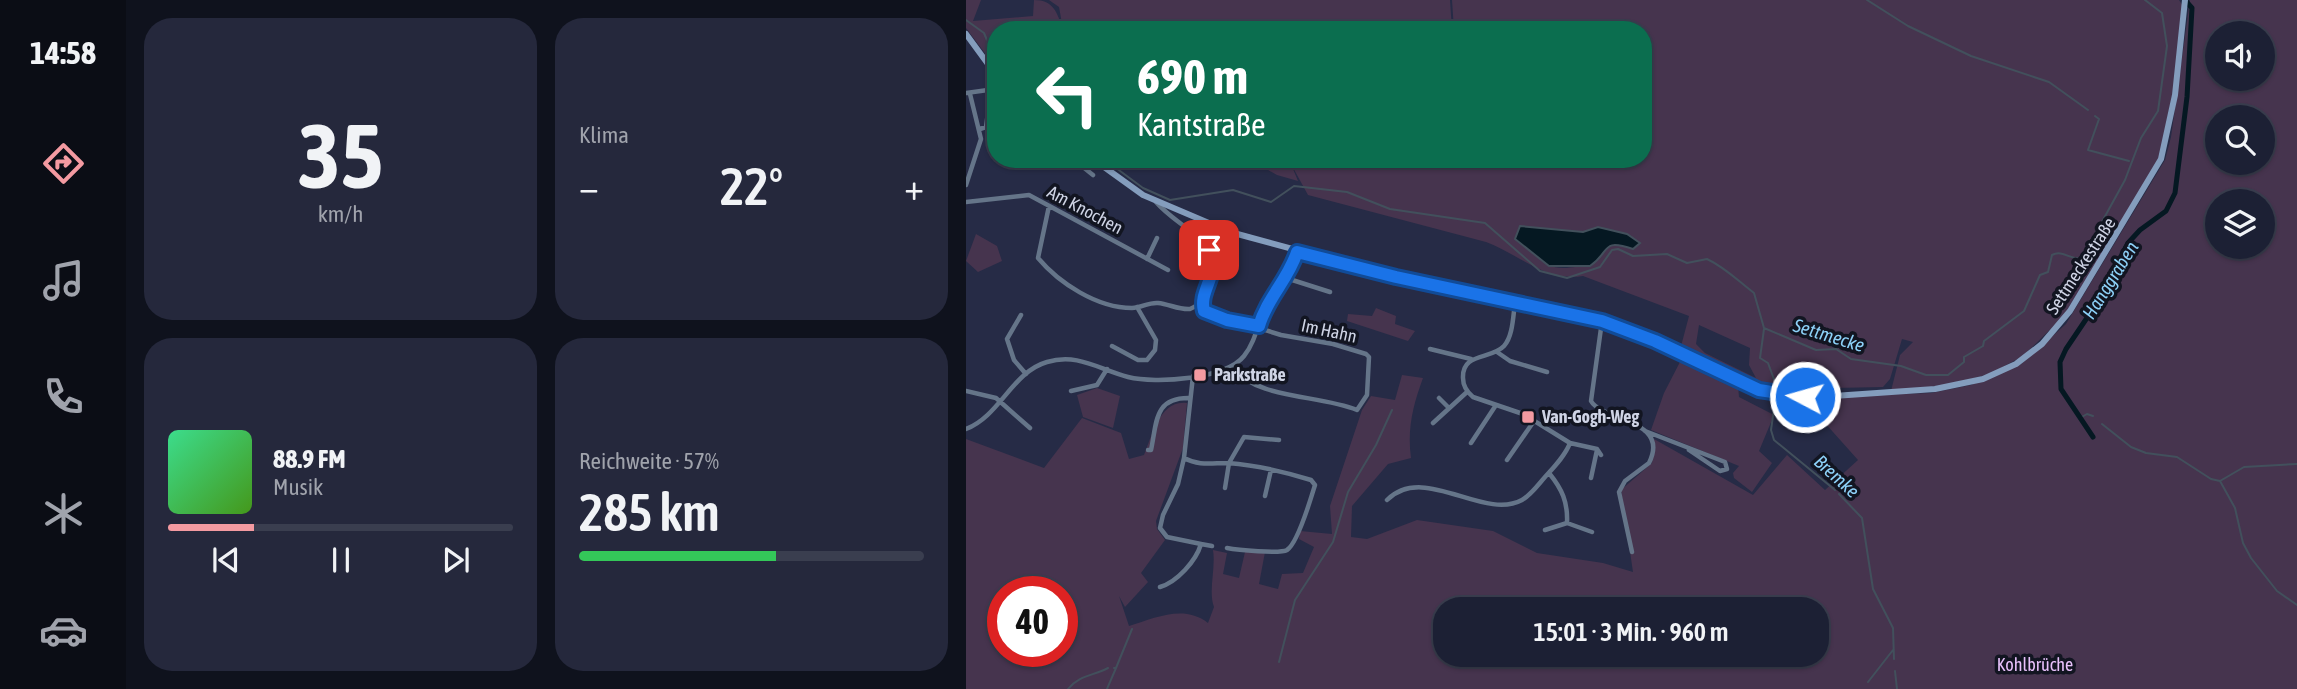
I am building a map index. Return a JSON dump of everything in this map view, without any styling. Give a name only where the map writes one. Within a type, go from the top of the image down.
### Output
[{"type":"street","name":"Settmeckestraße","points":[[1106,168],[1156,202],[1221,229],[1297,252],[1602,321],[1641,335],[1731,378],[1775,394],[1819,397],[1921,391],[1974,382],[2005,370],[2035,351],[2064,321],[2154,176],[2169,134],[2185,0]]},
{"type":"street","points":[[966,34],[987,63]]},
{"type":"street","points":[[966,186],[981,139],[968,94],[987,90]]},
{"type":"street","points":[[980,129],[986,127],[987,120]]},
{"type":"street","points":[[1084,168],[1093,175]]},
{"type":"street","name":"Am Knochen","points":[[966,202],[1020,194],[1049,206],[1168,270]]},
{"type":"street","points":[[1156,202],[1211,254],[1213,271],[1201,303],[1204,311],[1223,319],[1259,326]]},
{"type":"street","points":[[1049,206],[1038,258],[1050,272],[1081,293],[1118,305],[1137,307],[1162,303],[1187,310],[1201,303]]},
{"type":"street","points":[[1147,259],[1157,238]]},
{"type":"street","points":[[966,429],[984,421],[1026,374],[1043,363],[1067,358],[1089,361],[1143,380],[1193,376],[1232,367],[1246,354],[1268,300],[1286,278],[1297,252]]},
{"type":"street","points":[[1286,278],[1330,292]]},
{"type":"street","points":[[1430,349],[1472,359],[1497,352],[1508,340],[1515,303]]},
{"type":"street","points":[[1112,346],[1143,361],[1153,353],[1156,340],[1137,307]]},
{"type":"street","points":[[1021,316],[1007,339],[1014,360],[1026,374]]},
{"type":"street","points":[[1602,321],[1591,401],[1597,408],[1631,421],[1644,430],[1725,462],[1727,468],[1720,471],[1689,450]]},
{"type":"street","name":"Im Hahn","points":[[1232,367],[1255,387],[1360,409],[1368,390],[1368,355],[1339,345],[1280,335],[1259,326]]},
{"type":"street","points":[[1497,352],[1510,361],[1547,372]]},
{"type":"street","points":[[1472,359],[1462,376],[1467,392],[1534,421],[1570,443],[1597,449],[1601,456]]},
{"type":"street","points":[[1071,391],[1097,385],[1107,369]]},
{"type":"street","points":[[1193,376],[1184,458],[1178,484],[1161,518],[1160,528],[1167,537],[1212,546]]},
{"type":"street","points":[[966,391],[996,398],[1030,428]]},
{"type":"street","points":[[1433,423],[1467,392]]},
{"type":"street","points":[[1149,450],[1152,450],[1157,418],[1164,404],[1175,398],[1190,398]]},
{"type":"street","points":[[1439,398],[1449,408]]},
{"type":"street","points":[[1471,443],[1496,405]]},
{"type":"street","points":[[1507,460],[1534,421]]},
{"type":"street","points":[[1633,552],[1619,492],[1625,481],[1651,460],[1652,444],[1644,430]]},
{"type":"street","points":[[1225,488],[1229,463],[1244,437],[1279,440]]},
{"type":"street","points":[[1387,500],[1400,491],[1415,487],[1496,503],[1514,503],[1530,495],[1570,443]]},
{"type":"street","points":[[1591,478],[1597,449]]},
{"type":"street","points":[[1184,458],[1197,464],[1229,463],[1271,471],[1314,483],[1294,542],[1287,550],[1278,552],[1227,548]]},
{"type":"street","points":[[1265,496],[1271,471]]},
{"type":"street","points":[[1549,472],[1565,497],[1567,523]]},
{"type":"street","points":[[1545,530],[1567,523],[1592,532]]},
{"type":"street","points":[[1160,587],[1174,580],[1198,552],[1201,544]]},
{"type":"green space","points":[[966,0],[981,0],[973,21],[1033,16],[1034,0],[1046,2],[1054,8],[1060,21],[987,21],[987,56],[966,28]]},
{"type":"green space","points":[[1049,0],[1450,0],[1451,21],[1062,21],[1059,7]]},
{"type":"green space","points":[[1452,0],[2179,0],[2183,6],[2177,71],[2159,159],[2063,317],[2023,356],[1990,374],[1942,386],[1891,391],[1900,355],[1913,342],[1902,339],[1890,379],[1883,387],[1784,389],[1731,377],[1680,350],[1689,316],[1583,276],[1569,277],[1544,271],[1486,242],[1308,195],[1293,168],[1652,168],[1652,21],[1453,21]],"holes":[[[1520,227],[1583,232],[1598,227],[1626,246],[1611,245],[1595,262],[1566,268],[1556,267],[1541,259]],[[1699,325],[1750,348],[1749,365],[1756,378],[1705,353],[1696,344]]]},
{"type":"green space","name":"Kohlbrüche","points":[[2190,0],[2297,0],[2297,689],[966,689],[966,439],[1044,468],[1082,418],[1121,433],[1129,459],[1144,455],[1158,420],[1170,407],[1187,403],[1183,448],[1156,521],[1157,529],[1165,540],[1141,573],[1148,582],[1125,607],[1119,596],[1129,626],[1179,613],[1199,617],[1208,623],[1214,607],[1213,550],[1227,553],[1223,574],[1239,578],[1245,552],[1265,552],[1259,584],[1278,589],[1282,574],[1303,573],[1314,547],[1299,539],[1300,531],[1332,534],[1330,506],[1362,410],[1371,396],[1395,400],[1402,375],[1423,378],[1412,417],[1411,458],[1388,464],[1352,506],[1351,537],[1367,539],[1417,520],[1493,531],[1537,553],[1603,563],[1633,572],[1621,490],[1652,463],[1654,439],[1753,495],[1787,455],[1825,490],[1858,460],[1816,413],[1819,397],[1931,393],[1971,385],[2021,364],[2066,324],[2165,160],[2171,137]]},
{"type":"green space","points":[[1265,168],[1293,168],[1298,181]]},
{"type":"green space","points":[[976,234],[997,246],[1002,261],[978,272],[966,261]]},
{"type":"green space","points":[[1376,308],[1396,316],[1395,324],[1415,331],[1408,341],[1347,321],[1348,314],[1372,316]]},
{"type":"green space","points":[[1681,360],[1738,386],[1739,397],[1774,415],[1759,451],[1772,463],[1752,492],[1734,478],[1733,473],[1739,466],[1651,430],[1664,393]]},
{"type":"green space","points":[[1097,388],[1120,396],[1113,428],[1083,417],[1077,395]]},
{"type":"water","points":[[1520,226],[1583,232],[1598,227],[1627,234],[1640,243],[1633,249],[1610,246],[1590,266],[1549,266],[1515,239]]},
{"type":"waterway","points":[[1867,0],[1908,26],[1971,56],[2049,82],[2088,110]]},
{"type":"waterway","name":"Settmecke","points":[[1116,168],[1143,188],[1170,200],[1233,190],[1271,202],[1294,186],[1347,192],[1390,209],[1485,223],[1540,271],[1567,278],[1600,267],[1612,250],[1618,249],[1633,256],[1667,254],[1687,263],[1707,259],[1754,293],[1764,328],[1816,350],[1836,349],[1851,359],[1901,366],[1926,375],[1948,375],[1964,362],[1964,357],[1983,346],[1984,341],[2024,311],[2040,275],[2048,272],[2052,255],[2060,253],[2082,258],[2125,180],[2141,138],[2158,111],[2167,46],[2162,13],[2145,0]]},
{"type":"waterway","name":"Hanggraben","points":[[2093,437],[2061,389],[2060,362],[2097,303],[2128,243],[2140,230],[2166,211],[2175,193],[2187,97],[2192,8],[2185,0]]},
{"type":"waterway","name":"Settmecke","points":[[966,20],[984,33],[987,40]]},
{"type":"waterway","points":[[2095,116],[2099,119],[2088,150],[2129,161]]},
{"type":"waterway","name":"Bremke","points":[[1764,329],[1760,358],[1768,363],[1775,382]]},
{"type":"waterway","name":"Bremke","points":[[1775,402],[1771,430],[1774,440],[1835,490]]},
{"type":"waterway","points":[[1279,662],[1295,600],[1333,542],[1348,492],[1376,445],[1392,410]]},
{"type":"waterway","points":[[2080,418],[2087,414],[2093,416]]},
{"type":"waterway","points":[[2102,424],[2131,447],[2146,453],[2177,457],[2211,479],[2220,481],[2244,467],[2297,464]]},
{"type":"waterway","points":[[2220,481],[2235,508],[2243,543],[2251,558],[2277,591],[2297,605]]},
{"type":"waterway","name":"Bremke","points":[[1839,494],[1862,518],[1873,589],[1893,628],[1894,659]]},
{"type":"waterway","points":[[1114,668],[1132,629]]},
{"type":"waterway","points":[[1868,682],[1893,650]]},
{"type":"waterway","points":[[1068,689],[1082,678],[1108,668]]},
{"type":"waterway","points":[[1107,689],[1116,668]]},
{"type":"waterway","name":"Bremke","points":[[1895,671],[1897,689]]},
{"type":"place","name":"Parkstraße","points":[[1200,375]]},
{"type":"place","name":"Van-Gogh-Weg","points":[[1528,417]]},
{"type":"route","points":[[1209,250],[1214,267],[1201,303],[1204,311],[1227,320],[1259,326],[1265,307],[1292,268],[1297,252],[1396,277],[1602,321],[1655,341],[1759,390],[1805,397]]}]
